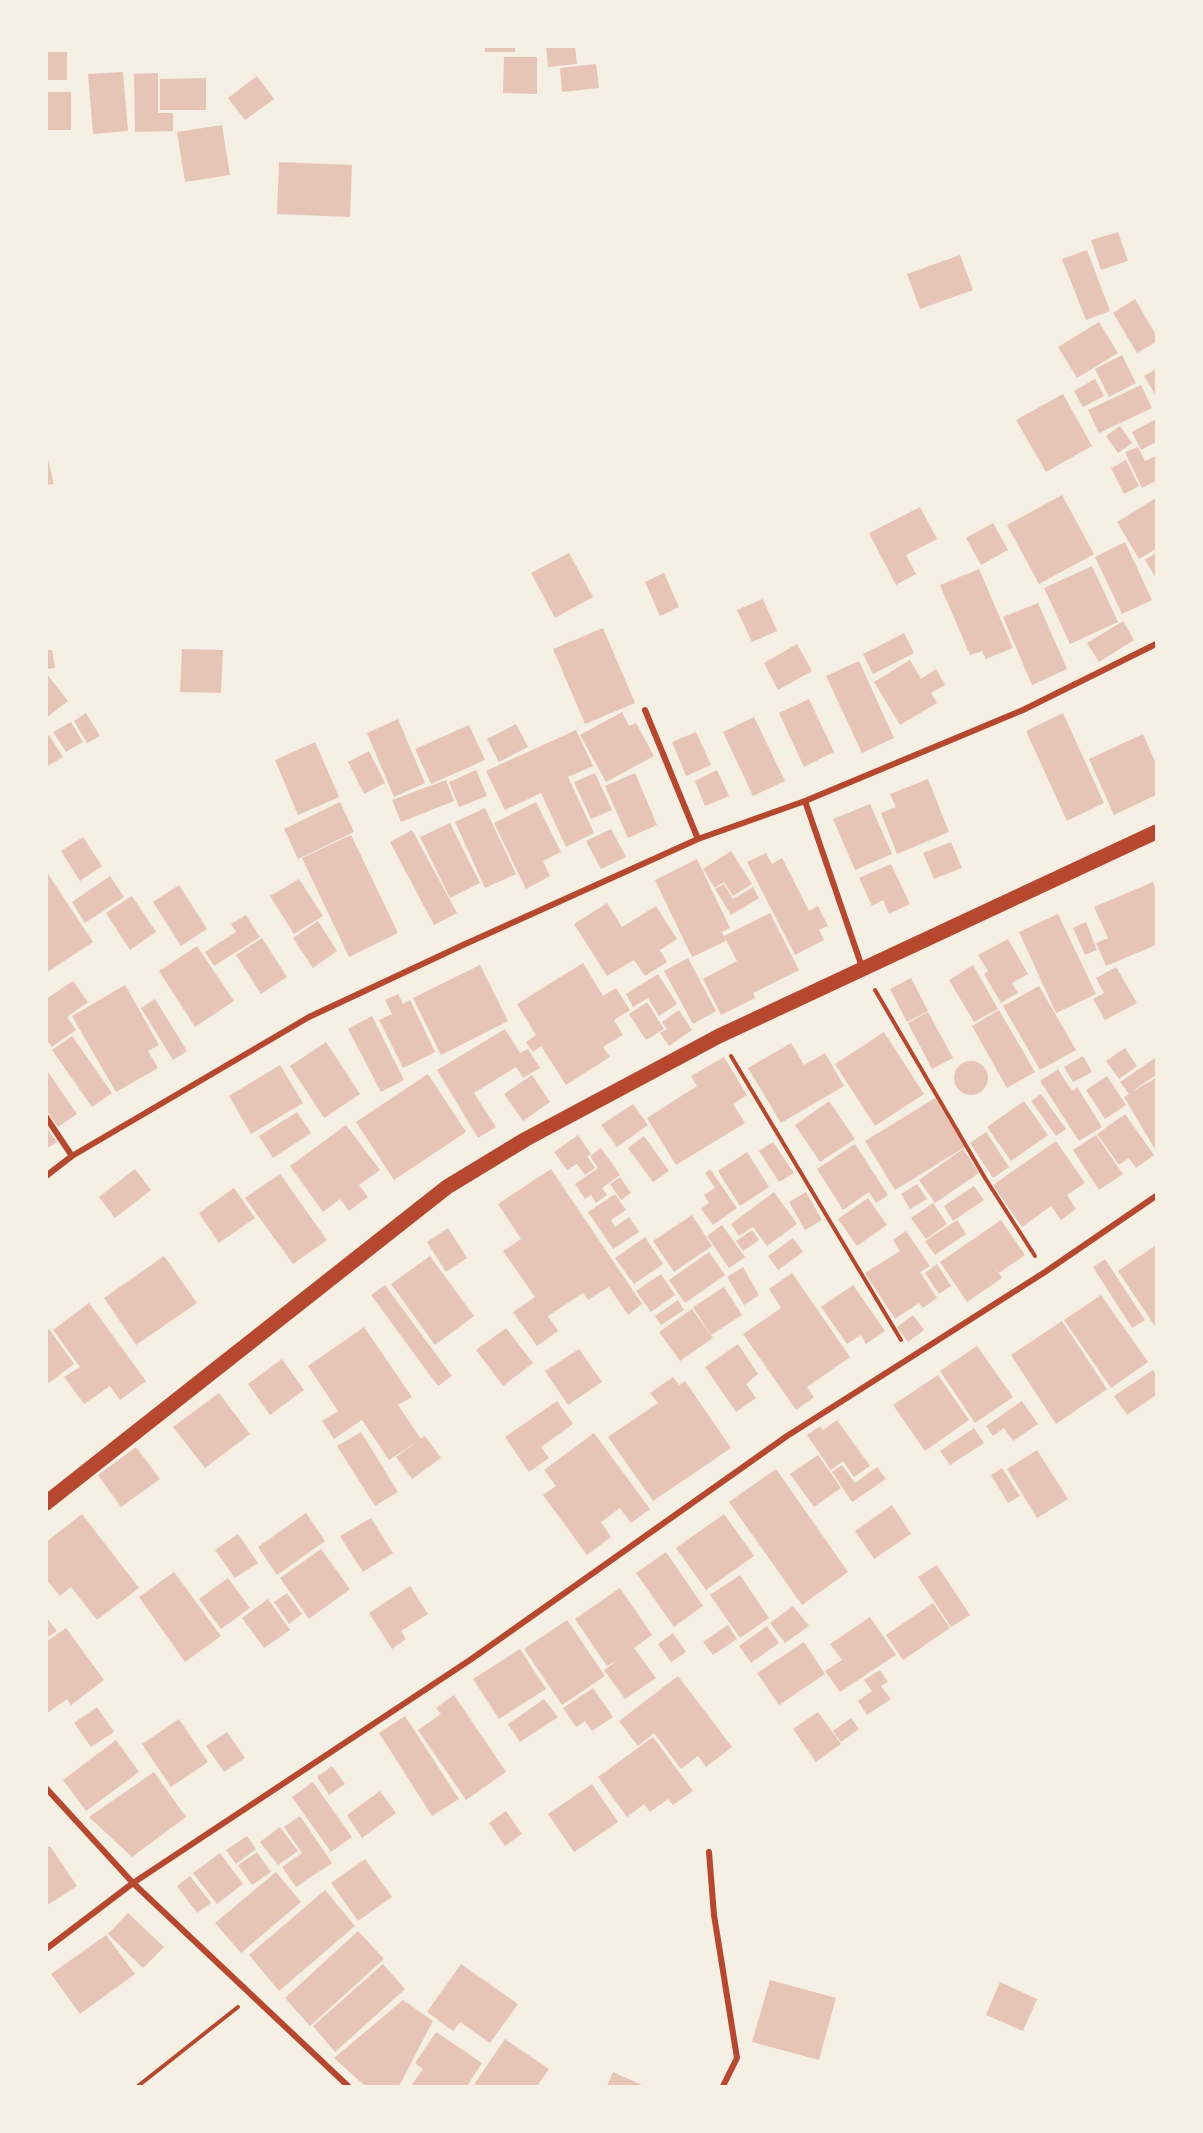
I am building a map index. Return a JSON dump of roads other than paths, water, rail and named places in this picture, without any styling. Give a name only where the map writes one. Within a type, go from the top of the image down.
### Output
[{"type":"main road","points":[[46,1503],[447,1187],[526,1139],[719,1036],[1156,832]]},
{"type":"street","points":[[46,1176],[72,1156],[309,1017],[698,839],[805,801],[1023,710],[1156,644]]},
{"type":"street","points":[[645,710],[698,839]]},
{"type":"street","points":[[805,801],[862,968]]},
{"type":"street","points":[[46,1118],[72,1156]]},
{"type":"street","points":[[46,1948],[132,1883],[470,1660],[787,1436],[1046,1272],[1156,1196]]},
{"type":"street","points":[[46,1788],[132,1883],[348,2086]]},
{"type":"street","points":[[709,1852],[714,1915],[737,2058],[723,2086]]}]
